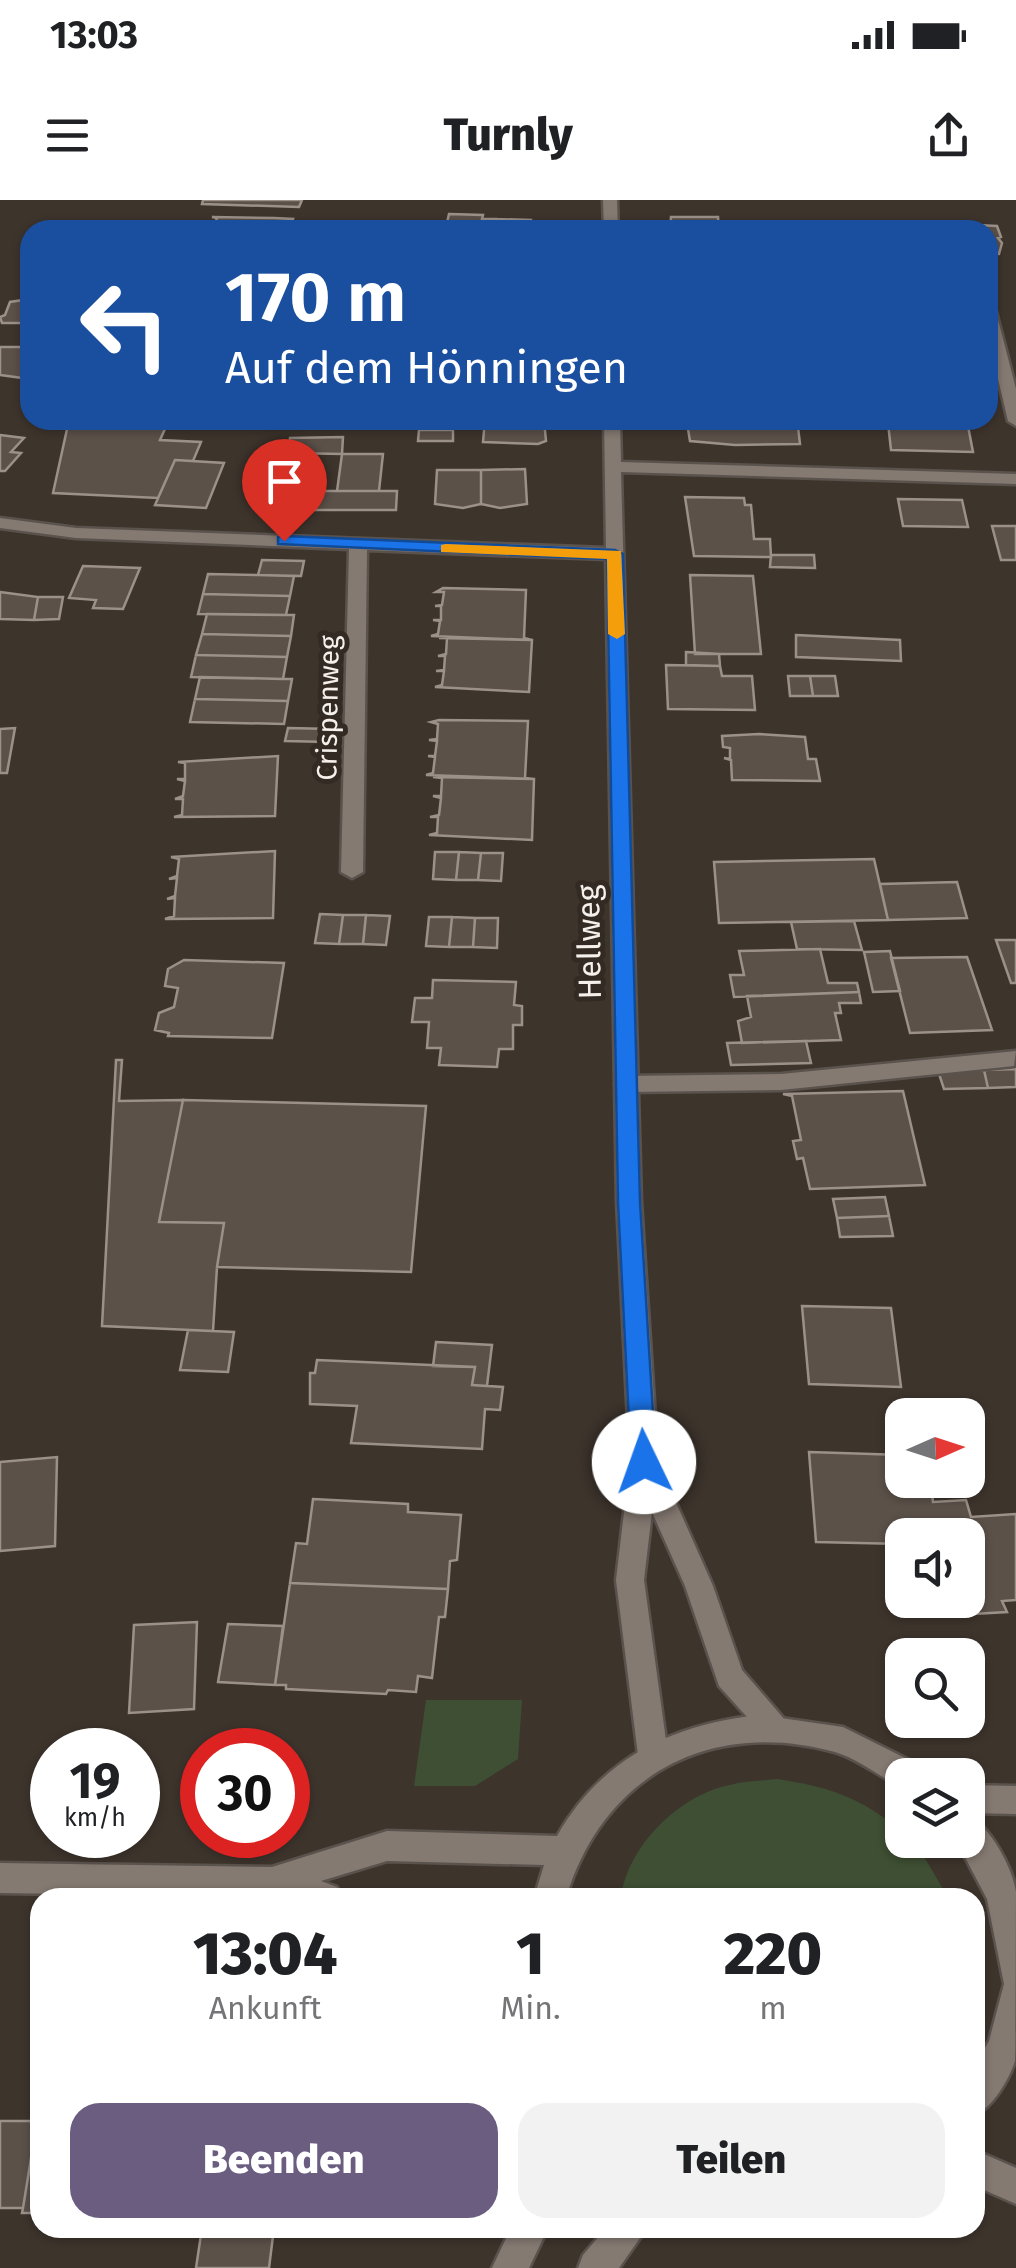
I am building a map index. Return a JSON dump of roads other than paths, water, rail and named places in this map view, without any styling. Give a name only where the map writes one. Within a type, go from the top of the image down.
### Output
[{"type":"street","points":[[998,348],[1016,421]]},
{"type":"street","name":"Hellweg","points":[[612,430],[629,1202],[644,1462],[630,1580],[653,1755]]},
{"type":"street","points":[[612,468],[1016,479]]},
{"type":"street","points":[[0,523],[76,533],[615,554]]},
{"type":"street","name":"Crispenweg","points":[[352,872],[358,545]]},
{"type":"street","points":[[627,1084],[782,1082],[1014,1058]]},
{"type":"street","name":"Hellweg","points":[[644,1462],[699,1586],[730,1676],[776,1728]]},
{"type":"street","points":[[553,1888],[563,1851],[586,1813],[606,1791],[653,1755],[694,1738],[734,1730],[776,1728],[845,1742],[885,1763]]},
{"type":"street","points":[[985,1800],[1016,1800]]},
{"type":"street","points":[[272,1882],[388,1846],[563,1851]]},
{"type":"street","points":[[985,1857],[994,1870],[1015,1930],[1016,1974]]},
{"type":"street","points":[[0,1878],[272,1882],[292,1888]]},
{"type":"street","points":[[985,2085],[1010,2052],[1016,1994]]},
{"type":"street","points":[[985,2172],[1016,2186]]},
{"type":"street","points":[[510,2268],[525,2238]]},
{"type":"street","points":[[596,2268],[621,2238]]}]
